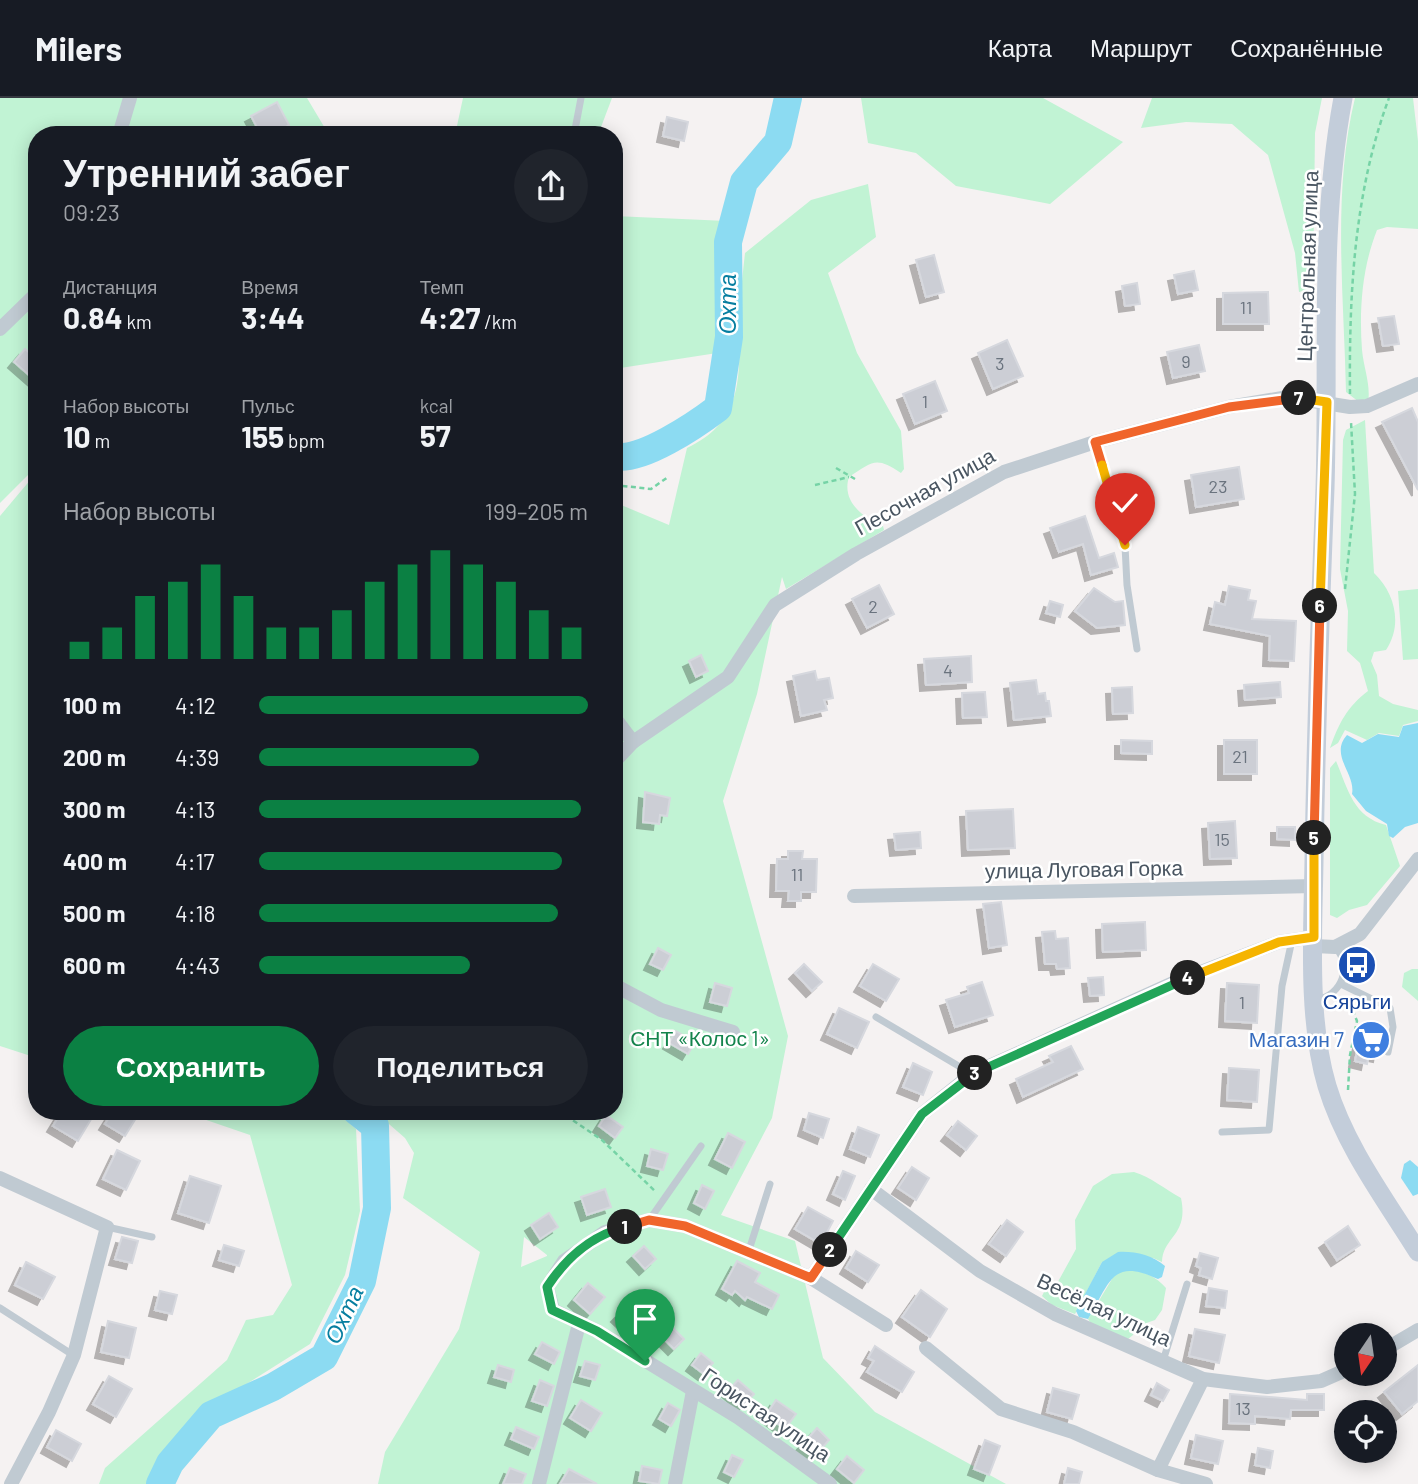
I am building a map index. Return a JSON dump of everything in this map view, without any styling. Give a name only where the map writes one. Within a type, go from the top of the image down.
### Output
[{"type":"street","points":[[122,126],[130,98]]},
{"type":"street","name":"Центральная улица","points":[[1343,98],[1331,195],[1314,886],[1316,1000],[1320,1052],[1327,1085],[1339,1118],[1360,1159],[1418,1252]]},
{"type":"street","points":[[0,329],[28,302]]},
{"type":"street","name":"Песочная улица","points":[[623,753],[633,742],[728,677],[767,614],[786,597],[856,554],[995,476],[1095,442],[1229,407],[1288,397],[1350,407],[1384,401],[1418,384]]},
{"type":"street","points":[[623,729],[633,742]]},
{"type":"street","points":[[811,1278],[922,1114],[972,1074],[1180,981],[1292,939],[1335,947],[1360,934],[1418,859]]},
{"type":"street","name":"улица Луговая Горка","points":[[854,897],[1314,886]]},
{"type":"street","points":[[623,990],[661,1010],[733,1032]]},
{"type":"street","points":[[0,1178],[107,1227],[74,1355],[49,1412],[11,1484]]},
{"type":"street","name":"Весёлая улица","points":[[871,1189],[980,1271],[1055,1314],[1203,1379],[1267,1387],[1321,1381],[1334,1375]]},
{"type":"street","points":[[649,1220],[685,1226],[749,1250],[811,1278],[886,1325]]},
{"type":"street","name":"Гористая улица","points":[[649,1220],[605,1232],[564,1261],[547,1287],[552,1310],[597,1331],[739,1418],[814,1479],[830,1484]]},
{"type":"street","points":[[539,1484],[579,1324]]},
{"type":"street","points":[[1397,1342],[1418,1330]]},
{"type":"street","points":[[926,1348],[1001,1409],[1073,1432],[1158,1470],[1206,1484]]},
{"type":"street","points":[[1158,1470],[1203,1379]]},
{"type":"street","points":[[675,1484],[693,1391]]},
{"type":"lane","points":[[576,126],[581,98]]},
{"type":"lane","points":[[1095,442],[1125,545],[1127,585],[1137,649]]},
{"type":"lane","points":[[1222,1132],[1269,1130],[1282,986],[1292,939]]},
{"type":"lane","points":[[1316,1000],[1328,997],[1341,984],[1344,965],[1342,955],[1335,947]]},
{"type":"lane","points":[[1341,984],[1390,1008],[1393,1027],[1388,1052]]},
{"type":"lane","points":[[877,1017],[972,1074]]},
{"type":"lane","points":[[649,1220],[701,1146]]},
{"type":"lane","points":[[749,1250],[770,1184]]},
{"type":"lane","points":[[107,1227],[152,1237]]},
{"type":"lane","points":[[1163,1361],[1187,1284]]},
{"type":"lane","points":[[0,1308],[74,1355]]},
{"type":"path","points":[[1345,589],[1355,495],[1350,407],[1356,233],[1363,186],[1376,135],[1390,98]]},
{"type":"path","points":[[836,468],[855,479]]},
{"type":"path","points":[[623,486],[651,489],[668,477]]},
{"type":"path","points":[[815,485],[849,477]]},
{"type":"path","points":[[1348,999],[1357,1021],[1350,1072]]},
{"type":"path","points":[[572,1120],[602,1140],[663,1200]]},
{"type":"green space","points":[[0,98],[307,98],[324,126],[28,126],[28,475],[0,503]]},
{"type":"green space","points":[[463,98],[612,98],[601,126],[457,126]]},
{"type":"green space","points":[[861,98],[1043,98],[1123,142],[1050,204],[956,186],[916,153],[868,143]]},
{"type":"green space","points":[[1152,98],[1322,98],[1315,133],[1313,289],[1299,292],[1295,253],[1268,155],[1232,124],[1186,122],[1141,128]]},
{"type":"green space","points":[[1355,98],[1413,98],[1418,141],[1418,229],[1387,227],[1377,230],[1365,274],[1361,335],[1369,390],[1368,404],[1359,402],[1346,392],[1342,207],[1348,134]]},
{"type":"green space","name":"СНТ «Колос 1»","points":[[868,184],[876,237],[828,273],[857,353],[901,431],[904,469],[901,473],[886,464],[875,463],[849,477],[847,486],[851,501],[862,514],[883,526],[884,530],[786,589],[782,577],[757,694],[723,801],[788,1036],[772,1118],[721,1215],[795,1241],[823,1358],[875,1412],[1006,1484],[378,1484],[385,1452],[459,1329],[480,1252],[403,1198],[414,1153],[405,1138],[384,1120],[623,1120],[623,506],[669,525],[687,448],[708,436],[722,421],[731,405],[739,369],[740,300],[745,253],[811,200]],"holes":[[[524,1237],[547,1255],[521,1267]]]},
{"type":"green space","points":[[623,216],[727,221],[717,353],[623,368]]},
{"type":"green space","points":[[1365,420],[1374,573],[1392,600],[1395,620],[1386,650],[1374,652],[1371,661],[1377,675],[1379,696],[1393,704],[1418,710],[1418,721],[1403,725],[1399,736],[1379,733],[1367,740],[1345,730],[1338,743],[1330,748],[1344,716],[1368,691],[1360,663],[1347,651],[1348,611],[1340,569],[1343,440],[1346,430]]},
{"type":"green space","points":[[28,483],[28,1055],[0,1046],[0,516]]},
{"type":"green space","points":[[1418,589],[1418,659],[1403,660],[1398,591]]},
{"type":"green space","points":[[1336,761],[1348,791],[1359,809],[1366,816],[1386,825],[1400,866],[1367,905],[1349,910],[1337,918],[1330,915],[1330,768]]},
{"type":"green space","points":[[1418,969],[1418,1001],[1402,987],[1404,973]]},
{"type":"green space","points":[[206,1120],[346,1120],[356,1129],[360,1211],[345,1275],[310,1344],[205,1410],[167,1452],[151,1484],[99,1484],[105,1468],[227,1360],[246,1320],[273,1315],[292,1285],[250,1135]]},
{"type":"green space","points":[[1134,1172],[1181,1198],[1182,1220],[1163,1253],[1162,1262],[1153,1258],[1102,1262],[1075,1314],[1052,1305],[1042,1296],[1045,1290],[1054,1289],[1076,1249],[1075,1220],[1093,1186],[1112,1174]]},
{"type":"green space","points":[[1123,1269],[1147,1274],[1166,1288],[1162,1310],[1155,1320],[1135,1327],[1133,1335],[1128,1339],[1091,1324],[1088,1319],[1115,1274]]},
{"type":"water","points":[[1418,723],[1418,823],[1405,827],[1393,838],[1389,836],[1387,824],[1366,811],[1352,794],[1342,757],[1342,742],[1347,735],[1362,743],[1378,734],[1399,737],[1403,726]]},
{"type":"water","points":[[1410,1160],[1418,1167],[1418,1194],[1413,1196],[1401,1178],[1404,1164]]},
{"type":"water","points":[[1118,1252],[1149,1256],[1165,1266],[1162,1277],[1158,1279],[1142,1273],[1121,1272],[1107,1285],[1088,1319],[1079,1317],[1076,1311],[1102,1262]]},
{"type":"building","points":[[277,102],[289,125],[256,126],[251,116]]},
{"type":"building","points":[[667,117],[688,122],[684,141],[663,136]]},
{"type":"building","points":[[934,255],[944,292],[926,297],[916,260]]},
{"type":"building","points":[[1194,271],[1198,290],[1178,294],[1174,275]]},
{"type":"building","points":[[1137,283],[1140,304],[1125,306],[1122,286]]},
{"type":"building","points":[[1268,292],[1269,324],[1223,324],[1223,293]]},
{"type":"building","points":[[1394,316],[1399,344],[1383,346],[1378,318]]},
{"type":"building","points":[[1007,340],[1023,376],[993,389],[978,353]]},
{"type":"building","points":[[1199,345],[1205,371],[1173,378],[1167,352]]},
{"type":"building","points":[[25,349],[28,352],[28,374],[14,362]]},
{"type":"building","points":[[935,381],[947,411],[915,424],[903,394]]},
{"type":"building","points":[[1412,408],[1418,422],[1418,490],[1382,422]]},
{"type":"building","points":[[1239,467],[1244,499],[1196,507],[1191,475]]},
{"type":"building","points":[[1085,516],[1099,558],[1114,553],[1118,567],[1091,575],[1083,544],[1059,552],[1050,528]]},
{"type":"building","points":[[879,585],[894,614],[867,628],[852,599]]},
{"type":"building","points":[[1229,586],[1250,590],[1248,600],[1256,601],[1252,619],[1296,621],[1294,661],[1269,660],[1270,636],[1210,624],[1215,602],[1225,605]]},
{"type":"building","points":[[1094,588],[1115,602],[1123,601],[1125,625],[1097,628],[1075,611]]},
{"type":"building","points":[[1050,601],[1063,605],[1060,617],[1046,613]]},
{"type":"building","points":[[701,655],[708,671],[696,677],[689,661]]},
{"type":"building","points":[[971,656],[972,682],[926,685],[924,659]]},
{"type":"building","points":[[815,671],[817,680],[829,678],[833,698],[824,700],[827,710],[801,716],[793,676]]},
{"type":"building","points":[[1036,680],[1038,694],[1045,693],[1046,701],[1049,701],[1051,716],[1014,720],[1010,683]]},
{"type":"building","points":[[1280,682],[1281,697],[1245,700],[1244,685]]},
{"type":"building","points":[[1132,687],[1133,713],[1113,714],[1112,688]]},
{"type":"building","points":[[985,692],[987,717],[963,718],[962,693]]},
{"type":"building","points":[[1121,740],[1152,741],[1152,754],[1121,753]]},
{"type":"building","points":[[1224,740],[1257,740],[1257,774],[1224,774]]},
{"type":"building","points":[[645,792],[670,798],[667,816],[660,815],[659,824],[643,822]]},
{"type":"building","points":[[1013,809],[1015,848],[968,850],[966,811]]},
{"type":"building","points":[[1235,821],[1237,858],[1210,859],[1208,823]]},
{"type":"building","points":[[1277,827],[1295,827],[1295,840],[1277,839]]},
{"type":"building","points":[[920,832],[921,848],[896,850],[894,834]]},
{"type":"building","points":[[788,851],[803,851],[802,859],[817,859],[816,892],[801,892],[801,901],[788,901],[789,891],[776,891],[777,859],[788,859]]},
{"type":"building","points":[[1001,902],[1007,945],[989,948],[983,904]]},
{"type":"building","points":[[1145,922],[1146,950],[1103,952],[1102,924]]},
{"type":"building","points":[[1055,931],[1056,939],[1068,938],[1070,968],[1057,969],[1056,964],[1045,964],[1042,932]]},
{"type":"building","points":[[658,948],[671,955],[663,970],[650,964]]},
{"type":"building","points":[[804,964],[822,982],[812,991],[795,973]]},
{"type":"building","points":[[873,964],[899,979],[886,1001],[860,986]]},
{"type":"building","points":[[1103,977],[1104,995],[1090,996],[1088,978]]},
{"type":"building","points":[[982,982],[993,1015],[955,1027],[946,1000],[969,993],[967,987]]},
{"type":"building","points":[[715,983],[732,988],[727,1006],[710,1002]]},
{"type":"building","points":[[1227,983],[1259,985],[1257,1023],[1225,1021]]},
{"type":"building","points":[[839,1008],[869,1022],[857,1048],[827,1034]]},
{"type":"building","name":"Магазин 7","points":[[1363,1024],[1384,1029],[1379,1056],[1369,1054],[1367,1064],[1355,1061]]},
{"type":"building","points":[[676,1031],[695,1042],[688,1054],[669,1043]]},
{"type":"building","points":[[1071,1046],[1083,1069],[1023,1097],[1016,1079],[1053,1062],[1049,1056]]},
{"type":"building","points":[[913,1063],[932,1072],[923,1095],[903,1087]]},
{"type":"building","points":[[1229,1068],[1259,1070],[1257,1102],[1227,1100]]},
{"type":"building","points":[[809,1113],[829,1119],[823,1138],[804,1130]]},
{"type":"building","points":[[57,1120],[91,1120],[78,1141],[53,1126]]},
{"type":"building","points":[[107,1120],[135,1120],[125,1136],[105,1124]]},
{"type":"building","points":[[603,1120],[613,1120],[623,1127],[615,1138],[599,1126]]},
{"type":"building","points":[[958,1121],[977,1136],[966,1150],[947,1135]]},
{"type":"building","points":[[858,1127],[879,1135],[870,1157],[850,1149]]},
{"type":"building","points":[[728,1133],[745,1142],[732,1168],[715,1159]]},
{"type":"building","points":[[651,1149],[668,1154],[663,1170],[647,1166]]},
{"type":"building","points":[[117,1150],[140,1161],[126,1190],[103,1179]]},
{"type":"building","points":[[912,1167],[929,1178],[916,1200],[898,1188]]},
{"type":"building","points":[[843,1171],[855,1176],[845,1200],[833,1194]]},
{"type":"building","points":[[190,1176],[221,1186],[209,1223],[178,1213]]},
{"type":"building","points":[[702,1185],[714,1191],[705,1209],[694,1203]]},
{"type":"building","points":[[605,1189],[611,1207],[587,1215],[581,1197]]},
{"type":"building","points":[[808,1207],[833,1221],[821,1244],[795,1229]]},
{"type":"building","points":[[549,1213],[558,1227],[540,1239],[531,1225]]},
{"type":"building","points":[[1007,1220],[1023,1232],[1006,1256],[989,1244]]},
{"type":"building","points":[[1348,1226],[1360,1245],[1337,1260],[1325,1242]]},
{"type":"building","points":[[122,1237],[138,1241],[132,1263],[115,1259]]},
{"type":"building","points":[[224,1245],[244,1251],[239,1266],[219,1260]]},
{"type":"building","points":[[644,1246],[656,1259],[645,1269],[633,1256]]},
{"type":"building","points":[[856,1251],[879,1265],[868,1282],[846,1268]]},
{"type":"building","points":[[1200,1253],[1218,1258],[1212,1279],[1199,1275],[1201,1268],[1196,1266]]},
{"type":"building","points":[[737,1261],[760,1273],[755,1282],[779,1295],[772,1309],[747,1297],[745,1300],[735,1291],[732,1295],[722,1289]]},
{"type":"building","points":[[26,1262],[55,1277],[43,1299],[15,1285]]},
{"type":"building","points":[[588,1283],[605,1297],[590,1314],[574,1300]]},
{"type":"building","points":[[1209,1288],[1227,1291],[1225,1308],[1206,1306]]},
{"type":"building","points":[[921,1290],[947,1309],[930,1337],[902,1317]]},
{"type":"building","points":[[160,1291],[177,1295],[172,1314],[155,1310]]},
{"type":"building","points":[[628,1305],[641,1317],[630,1328],[617,1316]]},
{"type":"building","points":[[108,1321],[136,1328],[129,1358],[101,1352]]},
{"type":"building","points":[[670,1325],[684,1339],[674,1349],[660,1335]]},
{"type":"building","points":[[1195,1329],[1225,1335],[1219,1363],[1189,1356]]},
{"type":"building","points":[[542,1342],[560,1352],[554,1364],[535,1354]]},
{"type":"building","points":[[875,1346],[914,1372],[902,1392],[867,1372],[874,1361],[868,1358]]},
{"type":"building","points":[[701,1353],[713,1363],[704,1374],[692,1365]]},
{"type":"building","points":[[585,1361],[600,1365],[595,1380],[580,1376]]},
{"type":"building","points":[[498,1365],[514,1370],[511,1382],[494,1377]]},
{"type":"building","points":[[1418,1365],[1418,1401],[1402,1414],[1397,1408],[1397,1400],[1391,1400],[1384,1392],[1392,1386],[1397,1386],[1397,1382]]},
{"type":"building","points":[[109,1376],[132,1389],[116,1417],[93,1404]]},
{"type":"building","points":[[540,1380],[554,1386],[547,1406],[532,1401]]},
{"type":"building","points":[[738,1380],[754,1394],[744,1405],[728,1391]]},
{"type":"building","points":[[1157,1383],[1169,1390],[1163,1401],[1151,1395]]},
{"type":"building","points":[[1053,1388],[1079,1395],[1072,1419],[1047,1412]]},
{"type":"building","points":[[1230,1394],[1307,1400],[1307,1394],[1324,1394],[1324,1410],[1291,1410],[1290,1419],[1255,1416],[1255,1424],[1229,1423]]},
{"type":"building","points":[[581,1400],[602,1413],[591,1431],[570,1418]]},
{"type":"building","points":[[776,1400],[796,1414],[785,1429],[766,1415]]},
{"type":"building","points":[[668,1403],[680,1410],[671,1426],[659,1419]]},
{"type":"building","points":[[516,1427],[539,1437],[534,1449],[511,1439]]},
{"type":"building","points":[[817,1428],[829,1440],[815,1456],[802,1445]]},
{"type":"building","points":[[56,1430],[81,1444],[72,1461],[47,1447]]},
{"type":"building","points":[[1196,1435],[1223,1441],[1218,1464],[1191,1458]]},
{"type":"building","points":[[985,1440],[1000,1446],[989,1475],[974,1469]]},
{"type":"building","points":[[1258,1448],[1273,1451],[1270,1468],[1255,1465]]},
{"type":"building","points":[[732,1455],[743,1460],[734,1477],[724,1472]]},
{"type":"building","points":[[847,1456],[864,1470],[854,1483],[837,1469]]},
{"type":"building","points":[[642,1466],[662,1470],[659,1484],[639,1481]]},
{"type":"building","points":[[510,1468],[526,1474],[522,1484],[503,1484]]},
{"type":"building","points":[[1068,1468],[1082,1472],[1079,1484],[1064,1484]]},
{"type":"building","points":[[569,1469],[597,1484],[560,1484]]},
{"type":"waterway","name":"Охта","points":[[623,457],[638,454],[668,441],[718,408],[729,337],[728,242],[744,182],[778,142],[788,98]]},
{"type":"waterway","name":"Охта","points":[[160,1484],[170,1463],[211,1415],[273,1387],[324,1357],[362,1281],[377,1208],[375,1126],[367,1120]]},
{"type":"place","name":"Сярьги","points":[[1357,965]]},
{"type":"place","name":"Магазин 7","points":[[1371,1040]]},
{"type":"route","points":[[645,1361],[597,1331],[552,1310],[547,1287],[564,1261],[605,1232],[649,1220],[685,1226],[749,1250],[811,1278],[922,1114],[972,1074],[1180,981],[1279,942],[1314,937],[1316,742],[1327,402],[1288,397],[1229,407],[1095,442],[1125,545]]}]
